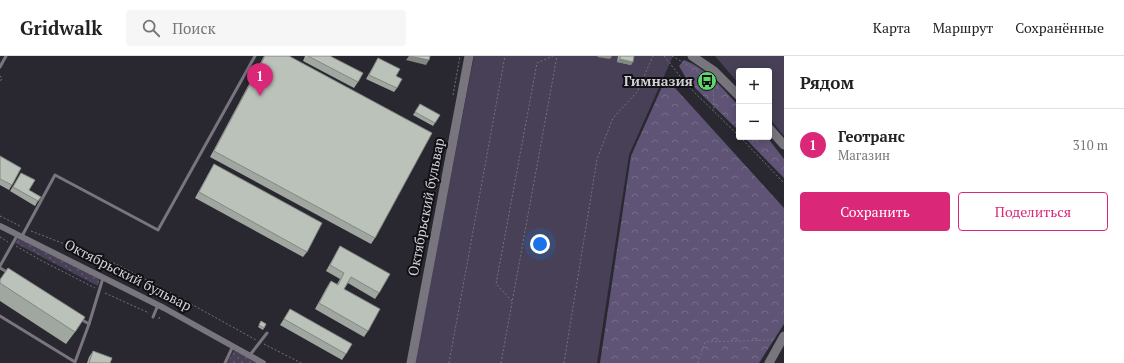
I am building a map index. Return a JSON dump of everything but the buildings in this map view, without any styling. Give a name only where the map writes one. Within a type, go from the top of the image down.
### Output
[{"type":"street","name":"Октябрьский бульвар","points":[[411,363],[469,56]]},
{"type":"street","points":[[692,56],[714,71],[736,93]]},
{"type":"street","points":[[772,131],[784,145]]},
{"type":"street","name":"Октябрьский бульвар","points":[[0,226],[103,276],[263,363]]},
{"type":"street","points":[[769,363],[783,338]]},
{"type":"lane","points":[[0,67],[6,56]]},
{"type":"lane","points":[[13,276],[0,267],[12,244],[26,229],[55,175],[158,230],[255,56]]},
{"type":"lane","points":[[0,316],[75,362],[89,324],[103,276]]},
{"type":"lane","points":[[153,316],[158,305]]},
{"type":"lane","points":[[77,316],[89,324]]},
{"type":"lane","points":[[250,356],[267,333]]},
{"type":"lane","points":[[225,363],[233,346]]},
{"type":"path","points":[[449,363],[505,56]]},
{"type":"path","points":[[512,301],[496,284],[538,63],[554,56]]},
{"type":"path","points":[[501,363],[557,56]]},
{"type":"path","points":[[564,363],[597,159],[613,118],[637,92],[653,56]]},
{"type":"path","points":[[664,56],[687,85],[736,132]]},
{"type":"path","points":[[672,56],[693,68],[713,85],[714,112]]},
{"type":"path","points":[[0,76],[2,78],[0,82]]},
{"type":"path","points":[[744,140],[784,183]]},
{"type":"path","points":[[0,216],[26,229],[116,264],[301,363]]},
{"type":"path","points":[[0,237],[42,261],[153,316]]},
{"type":"path","points":[[698,363],[706,342],[783,338]]},
{"type":"shaded area","points":[[474,56],[673,56],[629,155],[597,363],[415,363]]},
{"type":"shaded area","points":[[715,56],[784,56],[784,136],[772,122],[772,68],[736,68],[736,80]]},
{"type":"shaded area","points":[[19,237],[100,277],[98,286],[15,243]]},
{"type":"shaded area","points":[[234,350],[259,363],[227,363]]},
{"type":"green space","points":[[684,60],[700,68],[736,103],[736,128],[687,80],[679,66]]},
{"type":"green space","points":[[666,78],[784,208],[784,324],[759,363],[600,363],[631,156]]},
{"type":"green space","points":[[747,140],[769,140],[784,159],[784,178]]},
{"type":"place","name":"Гимназия","points":[[707,81]]},
{"type":"place","name":"Геотранс","points":[[260,96]]}]
